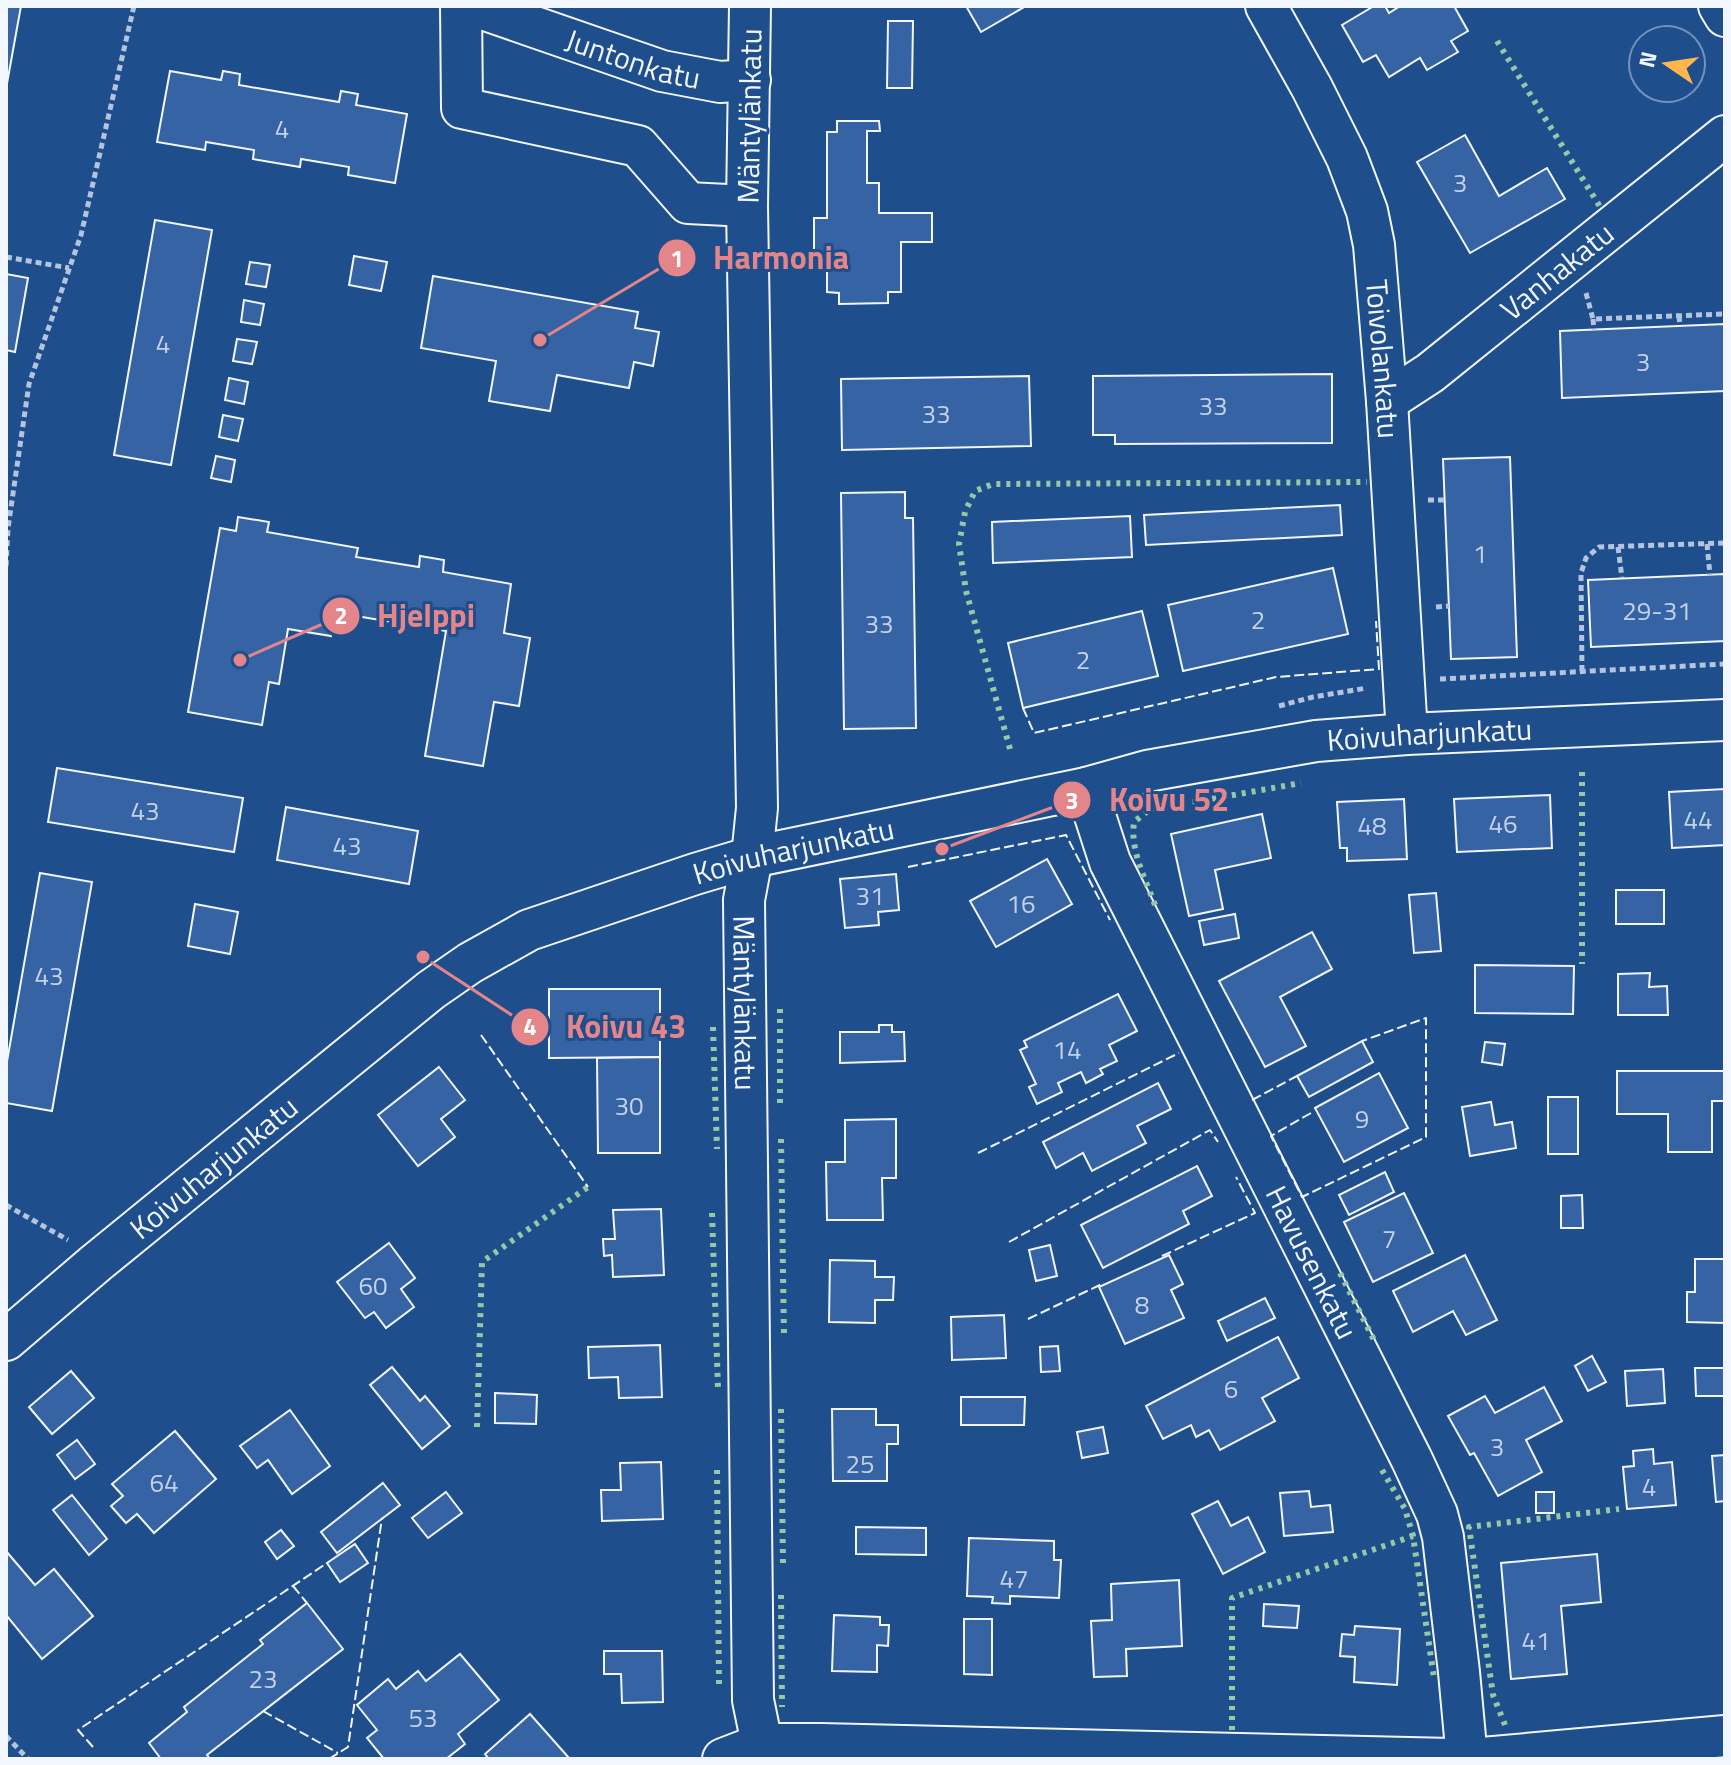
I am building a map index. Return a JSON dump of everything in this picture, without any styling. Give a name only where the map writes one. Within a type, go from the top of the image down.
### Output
[{"type":"street","points":[[461,6],[462,108],[638,146],[688,203],[747,206]]},
{"type":"street","name":"Juntonkatu","points":[[474,6],[662,71],[720,82],[750,80]]},
{"type":"street","name":"Mäntylänkatu","points":[[750,6],[747,206],[757,794],[752,857],[744,900],[753,1700],[765,1752]]},
{"type":"street","name":"Toivolankatu","points":[[1266,6],[1347,158],[1367,211],[1374,245],[1387,401],[1407,734]]},
{"type":"street","points":[[1719,6],[1725,16]]},
{"type":"street","name":"Vanhakatu","points":[[1387,401],[1430,373],[1725,136]]},
{"type":"street","name":"Koivuharjunkatu","points":[[6,1340],[431,990],[470,963],[529,930],[752,857],[1086,788],[1147,771],[1316,741],[1725,720]]},
{"type":"street","name":"Havusenkatu","points":[[1086,788],[1110,862],[1437,1514],[1443,1537],[1469,1759]]},
{"type":"street","points":[[1469,1759],[1725,1736]]},
{"type":"street","points":[[723,1759],[821,1744],[1452,1759]]},
{"type":"path","points":[[6,566],[8,528],[29,384],[81,235],[134,6]]},
{"type":"path","points":[[6,257],[69,268]]},
{"type":"path","points":[[1563,266],[1579,282],[1587,296],[1594,330]]},
{"type":"path","points":[[1593,319],[1725,314]]},
{"type":"path","points":[[1679,316],[1680,326]]},
{"type":"path","points":[[1427,500],[1445,500]]},
{"type":"path","points":[[1582,671],[1581,573],[1586,558],[1599,547],[1725,543]]},
{"type":"path","points":[[1707,544],[1710,575]]},
{"type":"path","points":[[1618,547],[1622,578]]},
{"type":"path","points":[[6,1205],[74,1243],[96,1263]]},
{"type":"path","points":[[6,1736],[28,1759]]},
{"type":"building","points":[[6,6],[21,6],[6,89]]},
{"type":"building","points":[[966,6],[1026,6],[981,32]]},
{"type":"building","points":[[1374,6],[1385,6],[1389,13],[1400,6],[1454,6],[1468,31],[1451,41],[1458,52],[1427,70],[1420,58],[1389,77],[1376,55],[1363,62],[1342,25]]},
{"type":"building","points":[[888,21],[913,21],[912,88],[887,88]]},
{"type":"building","points":[[170,71],[221,80],[223,71],[240,74],[239,85],[339,102],[341,91],[358,94],[356,105],[407,114],[395,183],[348,175],[349,167],[301,159],[300,167],[253,159],[254,150],[206,142],[205,150],[157,142]]},
{"type":"building","points":[[837,121],[879,121],[880,131],[867,131],[867,183],[879,183],[879,213],[932,213],[932,242],[901,242],[901,292],[888,292],[888,303],[839,304],[839,293],[827,292],[827,257],[814,257],[814,218],[827,218],[827,132],[837,132]]},
{"type":"building","points":[[1465,135],[1499,196],[1547,168],[1565,199],[1470,253],[1417,162]]},
{"type":"building","points":[[155,220],[212,230],[171,465],[114,455]]},
{"type":"building","points":[[354,256],[387,262],[381,291],[349,285]]},
{"type":"building","points":[[250,262],[270,265],[266,287],[246,284]]},
{"type":"building","points":[[6,274],[28,278],[15,352],[6,350]]},
{"type":"building","points":[[433,276],[638,312],[635,328],[659,332],[653,366],[634,362],[629,388],[557,375],[550,411],[489,401],[496,361],[421,348]]},
{"type":"building","points":[[244,300],[264,304],[260,325],[241,322]]},
{"type":"building","points":[[1725,324],[1725,391],[1562,398],[1560,331]]},
{"type":"building","points":[[237,339],[257,342],[252,364],[233,361]]},
{"type":"building","points":[[1332,374],[1332,443],[1115,444],[1115,435],[1093,435],[1093,376]]},
{"type":"building","points":[[1029,376],[1031,446],[842,450],[841,379]]},
{"type":"building","points":[[229,378],[248,382],[244,404],[225,400]]},
{"type":"building","points":[[223,415],[243,419],[238,441],[219,437]]},
{"type":"building","points":[[216,456],[235,460],[231,482],[211,478]]},
{"type":"building","points":[[1510,457],[1517,657],[1451,659],[1443,459]]},
{"type":"building","points":[[905,492],[905,518],[913,518],[916,728],[844,729],[841,493]]},
{"type":"building","points":[[1340,505],[1342,535],[1146,545],[1144,515]]},
{"type":"building","points":[[1130,516],[1132,557],[993,563],[992,522]]},
{"type":"building","points":[[238,517],[269,522],[267,532],[358,548],[356,557],[419,567],[420,556],[444,560],[443,572],[511,584],[504,633],[530,638],[519,706],[494,702],[483,766],[425,756],[446,631],[344,614],[344,620],[334,618],[331,636],[288,629],[279,684],[269,682],[262,725],[188,712],[220,528],[236,531]]},
{"type":"building","points":[[1333,568],[1348,634],[1183,671],[1168,605]]},
{"type":"building","points":[[1725,574],[1725,641],[1591,647],[1588,580]]},
{"type":"building","points":[[1142,611],[1158,676],[1023,708],[1008,643]]},
{"type":"building","points":[[57,768],[243,798],[234,852],[48,822]]},
{"type":"building","points":[[1725,789],[1725,845],[1672,848],[1669,792]]},
{"type":"building","points":[[1550,795],[1552,848],[1457,852],[1454,799]]},
{"type":"building","points":[[1404,799],[1407,859],[1347,861],[1347,848],[1340,848],[1337,802]]},
{"type":"building","points":[[286,807],[418,831],[409,884],[277,860]]},
{"type":"building","points":[[1262,814],[1271,858],[1215,870],[1223,909],[1189,916],[1171,834]]},
{"type":"building","points":[[1047,859],[1072,904],[996,947],[970,901]]},
{"type":"building","points":[[40,873],[92,882],[52,1111],[6,1103],[6,1067]]},
{"type":"building","points":[[896,874],[899,910],[878,912],[879,925],[845,928],[840,879]]},
{"type":"building","points":[[1616,890],[1664,890],[1664,924],[1616,924]]},
{"type":"building","points":[[1436,893],[1441,951],[1414,953],[1409,895]]},
{"type":"building","points":[[195,904],[238,912],[230,954],[188,946]]},
{"type":"building","points":[[1235,914],[1239,938],[1204,945],[1199,921]]},
{"type":"building","points":[[1312,932],[1332,969],[1280,997],[1306,1046],[1265,1067],[1219,981]]},
{"type":"building","points":[[1475,965],[1574,966],[1573,1014],[1475,1013]]},
{"type":"building","points":[[1650,973],[1649,987],[1667,986],[1668,1015],[1618,1015],[1618,974]]},
{"type":"building","points":[[549,989],[660,989],[660,1057],[549,1058]]},
{"type":"building","points":[[1118,994],[1137,1031],[1109,1045],[1117,1061],[1100,1069],[1103,1074],[1086,1083],[1081,1072],[1058,1083],[1062,1092],[1037,1104],[1029,1087],[1036,1084],[1020,1050],[1027,1047],[1024,1041]]},
{"type":"building","points":[[879,1025],[892,1025],[892,1032],[904,1032],[905,1061],[840,1063],[840,1032],[879,1032]]},
{"type":"building","points":[[1362,1041],[1373,1062],[1309,1097],[1297,1076]]},
{"type":"building","points":[[1485,1042],[1505,1044],[1502,1065],[1482,1062]]},
{"type":"building","points":[[660,1057],[660,1153],[598,1153],[597,1058]]},
{"type":"building","points":[[439,1067],[465,1100],[441,1119],[455,1137],[418,1166],[378,1115]]},
{"type":"building","points":[[1617,1071],[1725,1071],[1725,1101],[1712,1101],[1712,1152],[1668,1152],[1668,1114],[1617,1114]]},
{"type":"building","points":[[1379,1073],[1408,1128],[1344,1162],[1315,1108]]},
{"type":"building","points":[[1158,1083],[1171,1109],[1137,1126],[1146,1143],[1092,1171],[1083,1153],[1056,1168],[1043,1142]]},
{"type":"building","points":[[1548,1097],[1578,1097],[1578,1154],[1548,1154]]},
{"type":"building","points":[[1491,1102],[1495,1125],[1512,1122],[1516,1148],[1470,1156],[1462,1107]]},
{"type":"building","points":[[896,1119],[896,1178],[882,1178],[883,1220],[827,1220],[826,1162],[845,1162],[845,1120]]},
{"type":"building","points":[[1197,1166],[1212,1196],[1183,1211],[1189,1224],[1103,1268],[1081,1225]]},
{"type":"building","points":[[1385,1172],[1394,1192],[1349,1215],[1339,1195]]},
{"type":"building","points":[[1404,1193],[1433,1253],[1373,1282],[1344,1222]]},
{"type":"building","points":[[1582,1195],[1583,1228],[1561,1228],[1561,1196]]},
{"type":"building","points":[[661,1209],[664,1275],[613,1277],[612,1255],[604,1256],[603,1239],[615,1239],[613,1210]]},
{"type":"building","points":[[389,1243],[415,1278],[401,1289],[414,1307],[386,1328],[374,1312],[365,1318],[337,1282]]},
{"type":"building","points":[[1050,1245],[1057,1276],[1036,1281],[1029,1250]]},
{"type":"building","points":[[1169,1255],[1183,1284],[1171,1290],[1184,1318],[1125,1344],[1099,1287]]},
{"type":"building","points":[[1465,1255],[1497,1320],[1466,1335],[1453,1311],[1413,1332],[1393,1291]]},
{"type":"building","points":[[1695,1259],[1725,1259],[1725,1323],[1687,1322],[1687,1292],[1695,1292]]},
{"type":"building","points":[[830,1260],[875,1261],[875,1277],[894,1277],[893,1300],[875,1300],[875,1323],[829,1322]]},
{"type":"building","points":[[1265,1298],[1275,1318],[1227,1341],[1218,1321]]},
{"type":"building","points":[[1004,1315],[1006,1358],[952,1360],[951,1317]]},
{"type":"building","points":[[1278,1337],[1299,1378],[1262,1398],[1275,1421],[1220,1450],[1209,1430],[1196,1437],[1191,1425],[1163,1439],[1146,1406]]},
{"type":"building","points":[[660,1345],[662,1397],[619,1398],[618,1377],[589,1378],[588,1347]]},
{"type":"building","points":[[1058,1346],[1060,1371],[1041,1372],[1040,1347]]},
{"type":"building","points":[[1592,1356],[1606,1382],[1588,1391],[1575,1366]]},
{"type":"building","points":[[392,1367],[420,1401],[425,1396],[450,1426],[422,1449],[370,1385]]},
{"type":"building","points":[[1695,1368],[1725,1368],[1725,1396],[1696,1396]]},
{"type":"building","points":[[1663,1369],[1665,1403],[1627,1406],[1625,1371]]},
{"type":"building","points":[[71,1371],[94,1398],[52,1434],[29,1407]]},
{"type":"building","points":[[1544,1387],[1562,1421],[1526,1440],[1542,1472],[1498,1496],[1474,1453],[1470,1455],[1448,1416],[1485,1396],[1495,1413]]},
{"type":"building","points":[[495,1393],[537,1395],[536,1424],[495,1423]]},
{"type":"building","points":[[961,1397],[1025,1397],[1024,1425],[961,1425]]},
{"type":"building","points":[[832,1409],[876,1409],[876,1425],[898,1425],[898,1444],[887,1444],[887,1481],[833,1481]]},
{"type":"building","points":[[290,1410],[330,1466],[292,1494],[268,1460],[257,1468],[240,1446]]},
{"type":"building","points":[[1103,1427],[1108,1453],[1082,1458],[1077,1432]]},
{"type":"building","points":[[175,1431],[216,1479],[154,1533],[137,1514],[126,1523],[111,1506],[123,1496],[112,1484]]},
{"type":"building","points":[[77,1440],[95,1464],[75,1479],[57,1455]]},
{"type":"building","points":[[1653,1449],[1654,1464],[1672,1462],[1676,1505],[1627,1509],[1623,1467],[1634,1466],[1633,1451]]},
{"type":"building","points":[[1725,1455],[1725,1501],[1716,1502],[1712,1456]]},
{"type":"building","points":[[661,1462],[663,1519],[602,1521],[601,1490],[621,1490],[620,1463]]},
{"type":"building","points":[[383,1483],[400,1505],[337,1553],[321,1532]]},
{"type":"building","points":[[1309,1491],[1311,1507],[1330,1505],[1333,1532],[1284,1536],[1280,1493]]},
{"type":"building","points":[[446,1492],[462,1513],[428,1538],[412,1518]]},
{"type":"building","points":[[1536,1492],[1554,1492],[1554,1513],[1536,1513]]},
{"type":"building","points":[[72,1495],[107,1539],[89,1555],[53,1510]]},
{"type":"building","points":[[1218,1501],[1231,1526],[1248,1517],[1265,1552],[1223,1574],[1192,1514]]},
{"type":"building","points":[[856,1527],[926,1528],[926,1555],[856,1554]]},
{"type":"building","points":[[281,1530],[294,1546],[277,1559],[265,1542]]},
{"type":"building","points":[[969,1538],[1054,1541],[1054,1560],[1061,1560],[1059,1598],[1010,1596],[1010,1604],[992,1603],[993,1597],[967,1596]]},
{"type":"building","points":[[355,1544],[368,1563],[340,1582],[327,1563]]},
{"type":"building","points":[[6,1551],[35,1585],[54,1569],[93,1616],[42,1659],[6,1615]]},
{"type":"building","points":[[1597,1554],[1601,1602],[1561,1606],[1567,1674],[1511,1679],[1501,1563]]},
{"type":"building","points":[[1179,1580],[1182,1646],[1126,1649],[1127,1676],[1094,1677],[1091,1621],[1112,1620],[1111,1584]]},
{"type":"building","points":[[307,1603],[343,1649],[207,1755],[210,1759],[161,1759],[149,1743],[187,1712],[184,1707],[263,1644],[260,1640]]},
{"type":"building","points":[[1264,1604],[1299,1606],[1297,1628],[1263,1626]]},
{"type":"building","points":[[834,1615],[880,1617],[880,1625],[889,1625],[888,1646],[877,1645],[877,1672],[832,1671]]},
{"type":"building","points":[[964,1619],[992,1619],[992,1675],[964,1674]]},
{"type":"building","points":[[1355,1626],[1400,1629],[1397,1685],[1354,1682],[1355,1657],[1340,1656],[1342,1634],[1354,1635]]},
{"type":"building","points":[[604,1651],[662,1651],[663,1702],[622,1703],[621,1674],[604,1674]]},
{"type":"building","points":[[460,1654],[499,1700],[458,1734],[465,1744],[446,1759],[384,1759],[367,1738],[377,1730],[357,1705],[388,1679],[396,1689],[418,1671],[426,1681]]},
{"type":"building","points":[[530,1714],[570,1759],[489,1759],[485,1754]]},
{"type":"hedge","points":[[1497,41],[1602,210]]},
{"type":"hedge","points":[[1010,749],[966,591],[959,544],[965,512],[975,491],[993,484],[1367,482]]},
{"type":"hedge","points":[[1582,772],[1582,964]]},
{"type":"hedge","points":[[1155,905],[1136,854],[1134,822],[1149,810],[1301,783]]},
{"type":"hedge","points":[[780,1007],[780,1103]]},
{"type":"hedge","points":[[713,1027],[717,1149]]},
{"type":"hedge","points":[[781,1139],[784,1337]]},
{"type":"hedge","points":[[477,1427],[482,1262],[588,1187]]},
{"type":"hedge","points":[[712,1213],[718,1388]]},
{"type":"hedge","points":[[1340,1273],[1375,1342]]},
{"type":"hedge","points":[[781,1409],[783,1564]]},
{"type":"hedge","points":[[717,1470],[719,1684]]},
{"type":"hedge","points":[[1382,1470],[1405,1509],[1413,1536]]},
{"type":"hedge","points":[[1505,1725],[1493,1695],[1469,1527],[1619,1509]]},
{"type":"hedge","points":[[1232,1730],[1232,1598],[1413,1536],[1434,1678]]},
{"type":"hedge","points":[[781,1595],[782,1707]]},
{"type":"fence","points":[[1023,708],[1034,733],[1276,677],[1379,669],[1376,621]]},
{"type":"fence","points":[[908,867],[1066,835],[1110,920]]},
{"type":"fence","points":[[1311,1113],[1271,1136],[1302,1197],[1426,1137],[1426,1018],[1362,1041]]},
{"type":"fence","points":[[481,1035],[588,1187]]},
{"type":"fence","points":[[978,1153],[1179,1053]]},
{"type":"fence","points":[[1252,1100],[1297,1076]]},
{"type":"fence","points":[[1009,1242],[1210,1130],[1218,1142]]},
{"type":"fence","points":[[1162,1256],[1255,1213],[1236,1177]]},
{"type":"fence","points":[[1028,1319],[1104,1283]]},
{"type":"fence","points":[[329,1759],[348,1747],[382,1518]]},
{"type":"fence","points":[[93,1747],[78,1730],[327,1563]]},
{"type":"fence","points":[[293,1586],[307,1603]]},
{"type":"fence","points":[[263,1711],[338,1753]]},
{"type":"place","name":"Harmonia","points":[[540,340]]},
{"type":"place","name":"Hjelppi","points":[[240,660]]},
{"type":"place","name":"Koivu 52","points":[[942,849]]},
{"type":"place","name":"Koivu 43","points":[[423,957]]}]
